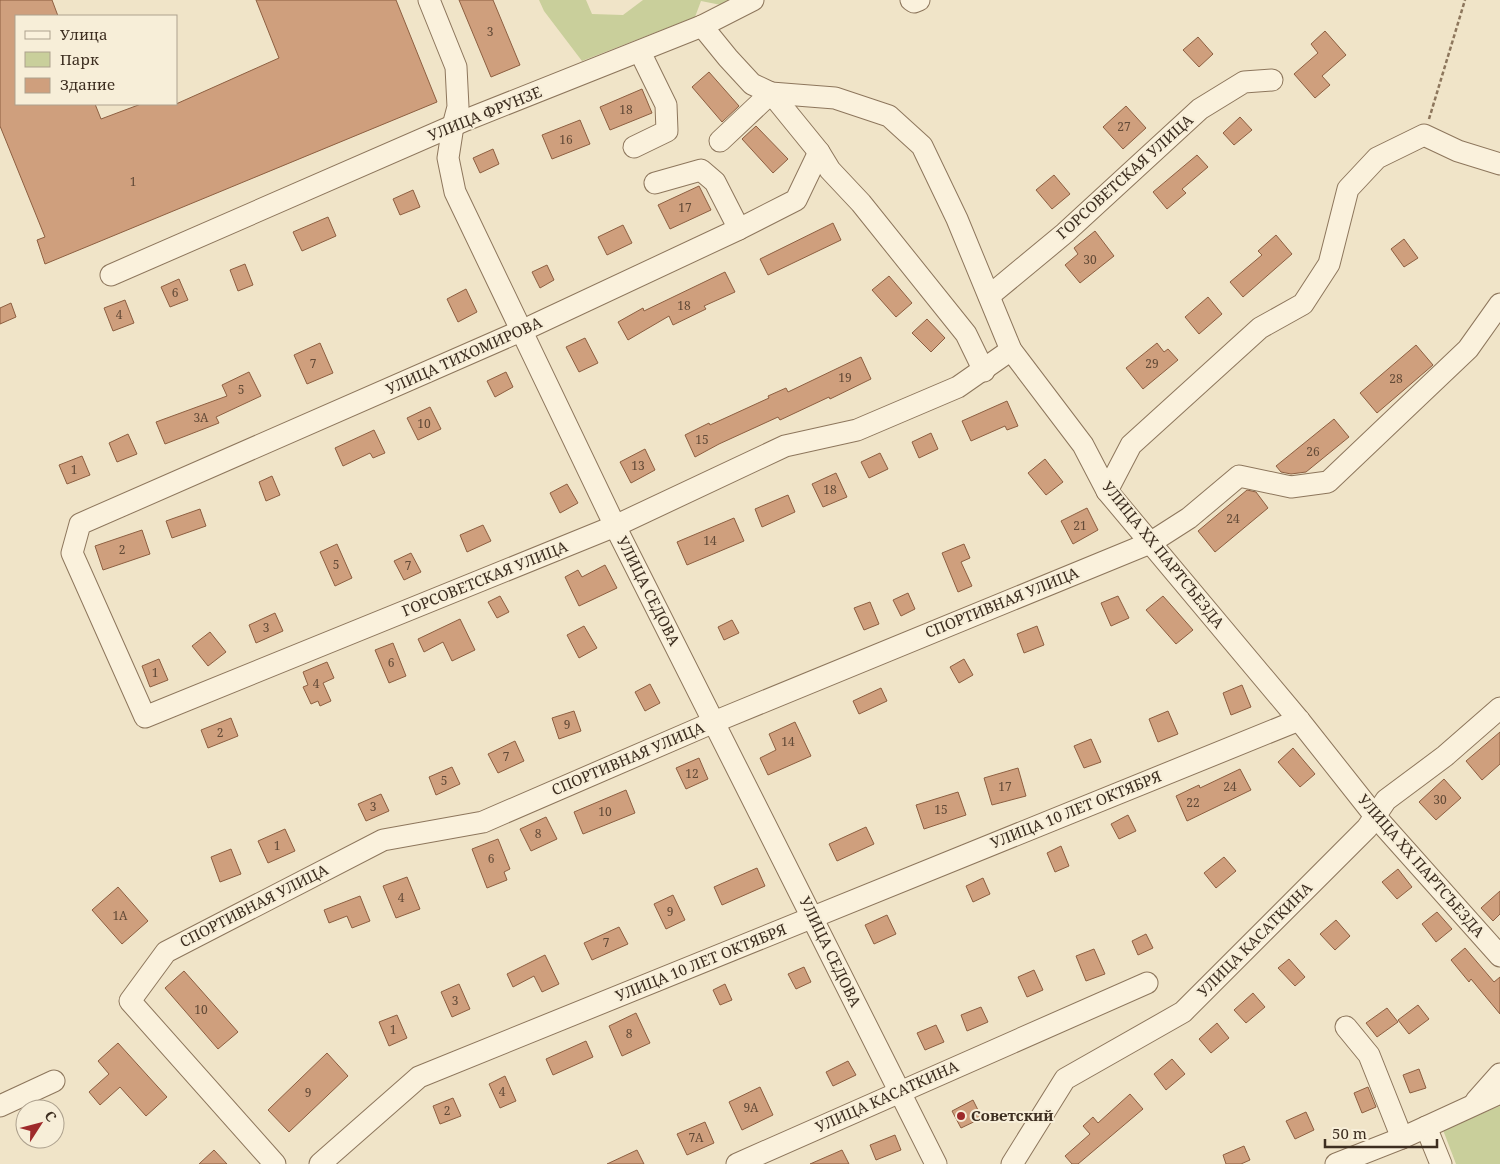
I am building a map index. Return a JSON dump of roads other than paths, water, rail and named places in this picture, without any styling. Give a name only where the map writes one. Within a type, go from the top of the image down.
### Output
[{"type":"street","name":"УЛИЦА СЕДОВА","points":[[429,0],[456,67],[458,107],[448,158],[455,192],[615,526],[936,1164]]},
{"type":"street","name":"УЛИЦА ФРУНЗЕ","points":[[111,275],[453,126],[702,26],[752,0]]},
{"type":"street","points":[[702,26],[752,84],[771,93],[819,152],[830,170],[861,203],[966,334],[984,370]]},
{"type":"street","points":[[634,147],[667,131],[666,104],[640,52]]},
{"type":"street","name":"ГОРСОВЕТСКАЯ УЛИЦА","points":[[989,296],[1065,232],[1200,109],[1244,82],[1272,80]]},
{"type":"street","points":[[720,141],[771,93]]},
{"type":"street","name":"УЛИЦА XX ПАРТСЪЕЗДА","points":[[771,93],[835,98],[889,116],[922,146],[957,219],[1011,350],[1083,444],[1107,492],[1300,720],[1375,816],[1500,956]]},
{"type":"street","points":[[1107,492],[1131,445],[1260,328],[1303,304],[1329,264],[1348,189],[1377,158],[1424,135],[1458,151],[1500,164]]},
{"type":"street","name":"УЛИЦА ТИХОМИРОВА","points":[[80,524],[522,331],[796,200],[819,152]]},
{"type":"street","points":[[655,183],[701,170],[715,182],[739,228]]},
{"type":"street","name":"СПОРТИВНАЯ УЛИЦА","points":[[275,1164],[130,1001],[166,952],[383,840],[483,822],[714,722],[1150,543],[1189,518],[1239,476],[1291,487],[1328,482],[1468,349],[1500,304]]},
{"type":"street","name":"ГОРСОВЕТСКАЯ УЛИЦА","points":[[80,524],[72,552],[145,717],[615,526],[785,446],[857,430],[958,387],[1011,350]]},
{"type":"street","name":"УЛИЦА КАСАТКИНА","points":[[1012,1164],[1065,1079],[1183,1012],[1367,828],[1386,800],[1445,756],[1500,708]]},
{"type":"street","name":"УЛИЦА 10 ЛЕТ ОКТЯБРЯ","points":[[320,1164],[420,1076],[1300,720]]},
{"type":"street","name":"УЛИЦА КАСАТКИНА","points":[[737,1164],[1147,983]]},
{"type":"street","points":[[1346,1027],[1369,1055],[1402,1138]]},
{"type":"street","points":[[1471,1106],[1500,1074]]},
{"type":"street","points":[[0,1106],[54,1081]]},
{"type":"street","points":[[1336,1164],[1402,1138],[1500,1093]]},
{"type":"street","points":[[1426,1127],[1440,1164]]},
{"type":"place","name":"Советский","points":[[961,1116]]}]
